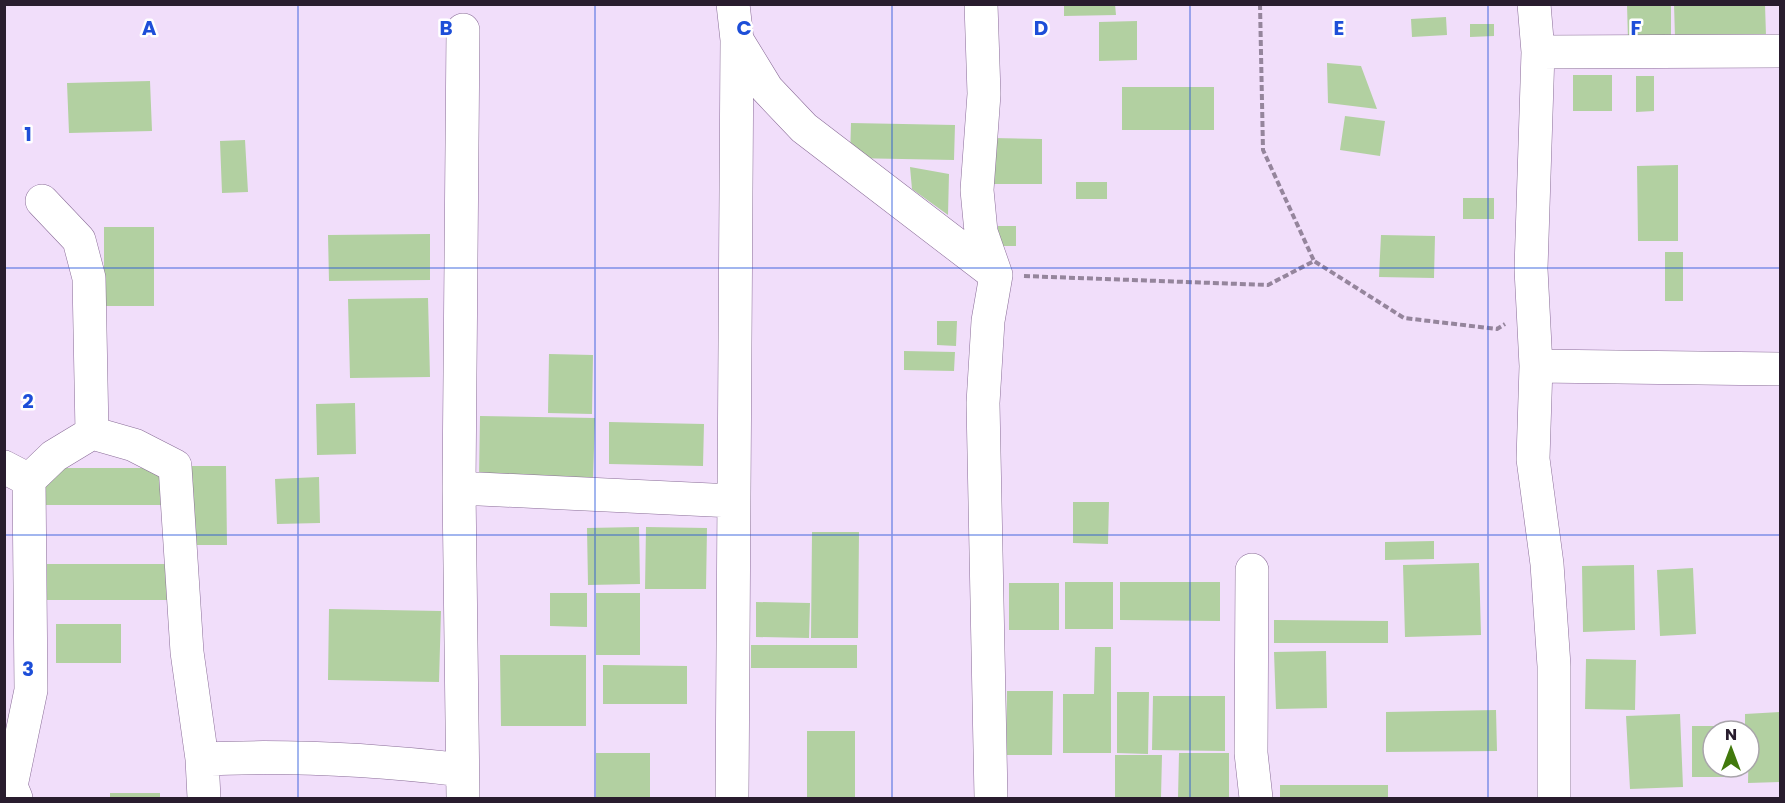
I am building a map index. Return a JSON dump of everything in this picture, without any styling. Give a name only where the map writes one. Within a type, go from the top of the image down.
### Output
[{"type":"street","points":[[732,798],[737,40],[733,4]]},
{"type":"street","points":[[981,4],[984,94],[977,190],[981,232],[996,275],[988,321],[983,403],[991,798]]},
{"type":"street","points":[[1534,4],[1538,52],[1531,269],[1536,366],[1533,459],[1546,564],[1554,666],[1554,798]]},
{"type":"street","points":[[202,759],[250,757],[409,764],[463,784],[459,488],[463,30]]},
{"type":"street","points":[[737,40],[767,89],[804,128],[996,275]]},
{"type":"street","points":[[1538,52],[1780,51]]},
{"type":"street","points":[[42,201],[79,240],[89,278],[92,434]]},
{"type":"street","points":[[1536,366],[1780,369]]},
{"type":"street","points":[[10,792],[31,690],[17,473],[54,456],[92,434],[134,445],[175,466],[187,652],[202,759],[204,798]]},
{"type":"street","points":[[459,488],[734,501]]},
{"type":"street","points":[[1252,570],[1251,753],[1256,798]]},
{"type":"path","points":[[1260,4],[1263,150],[1314,261],[1404,318],[1497,329],[1533,308]]},
{"type":"path","points":[[996,275],[1268,285],[1314,261]]},
{"type":"building","points":[[1064,4],[1115,4],[1116,15],[1064,16]]},
{"type":"building","points":[[1627,4],[1671,4],[1671,39],[1628,40]]},
{"type":"building","points":[[1674,4],[1765,4],[1766,36],[1675,37]]},
{"type":"building","points":[[1446,17],[1447,35],[1412,37],[1411,19]]},
{"type":"building","points":[[1137,21],[1137,60],[1099,61],[1099,22]]},
{"type":"building","points":[[1470,24],[1494,24],[1494,36],[1470,37]]},
{"type":"building","points":[[1327,63],[1361,66],[1377,109],[1328,103]]},
{"type":"building","points":[[1573,75],[1612,75],[1612,111],[1573,111]]},
{"type":"building","points":[[1636,76],[1654,76],[1654,111],[1636,112]]},
{"type":"building","points":[[150,81],[152,131],[69,133],[67,83]]},
{"type":"building","points":[[1122,87],[1214,87],[1214,130],[1122,130]]},
{"type":"building","points":[[1345,116],[1385,121],[1380,156],[1340,150]]},
{"type":"building","points":[[851,123],[955,125],[954,160],[850,158]]},
{"type":"building","points":[[992,138],[1042,139],[1042,184],[992,184]]},
{"type":"building","points":[[245,140],[248,192],[222,193],[220,141]]},
{"type":"building","points":[[1678,165],[1678,241],[1638,241],[1637,166]]},
{"type":"building","points":[[910,167],[949,174],[948,215],[912,189]]},
{"type":"building","points":[[1076,182],[1107,182],[1107,199],[1076,199]]},
{"type":"building","points":[[1463,198],[1494,198],[1494,219],[1463,219]]},
{"type":"building","points":[[998,226],[1016,226],[1016,246],[997,246]]},
{"type":"building","points":[[104,227],[154,227],[154,306],[104,306]]},
{"type":"building","points":[[430,234],[430,280],[329,281],[328,235]]},
{"type":"building","points":[[1381,235],[1435,236],[1434,278],[1379,277]]},
{"type":"building","points":[[1665,252],[1683,252],[1683,301],[1665,301]]},
{"type":"building","points":[[428,298],[430,377],[350,378],[348,299]]},
{"type":"building","points":[[937,321],[957,321],[956,346],[937,345]]},
{"type":"building","points":[[904,351],[955,352],[954,371],[904,370]]},
{"type":"building","points":[[549,354],[593,355],[592,414],[548,413]]},
{"type":"building","points":[[355,403],[356,454],[317,455],[316,404]]},
{"type":"building","points":[[480,416],[595,418],[593,479],[479,477]]},
{"type":"building","points":[[609,422],[704,424],[703,466],[609,464]]},
{"type":"building","points":[[185,466],[226,466],[227,545],[185,545]]},
{"type":"building","points":[[43,468],[169,468],[169,505],[43,505]]},
{"type":"building","points":[[319,477],[320,523],[277,524],[275,479]]},
{"type":"building","points":[[1073,502],[1109,502],[1108,544],[1073,543]]},
{"type":"building","points":[[639,527],[640,584],[588,585],[587,528]]},
{"type":"building","points":[[646,527],[707,528],[706,589],[645,589]]},
{"type":"building","points":[[812,532],[859,532],[858,638],[811,638]]},
{"type":"building","points":[[1434,541],[1434,559],[1385,560],[1385,542]]},
{"type":"building","points":[[1479,563],[1481,635],[1405,637],[1403,565]]},
{"type":"building","points":[[47,564],[170,564],[170,600],[47,600]]},
{"type":"building","points":[[1634,565],[1635,630],[1583,632],[1582,566]]},
{"type":"building","points":[[1693,568],[1696,634],[1660,636],[1657,570]]},
{"type":"building","points":[[1065,582],[1113,582],[1113,629],[1065,629]]},
{"type":"building","points":[[1120,582],[1220,582],[1220,621],[1120,620]]},
{"type":"building","points":[[1009,583],[1059,583],[1059,630],[1009,630]]},
{"type":"building","points":[[550,593],[587,593],[587,627],[550,626]]},
{"type":"building","points":[[596,593],[640,593],[640,655],[596,655]]},
{"type":"building","points":[[756,602],[810,603],[809,638],[756,637]]},
{"type":"building","points":[[329,609],[441,611],[439,682],[328,680]]},
{"type":"building","points":[[1274,620],[1388,621],[1388,643],[1274,643]]},
{"type":"building","points":[[56,624],[121,624],[121,663],[56,663]]},
{"type":"building","points":[[751,645],[857,645],[857,668],[751,668]]},
{"type":"building","points":[[1095,647],[1111,647],[1111,753],[1063,753],[1063,694],[1094,694]]},
{"type":"building","points":[[1326,651],[1327,708],[1276,709],[1274,652]]},
{"type":"building","points":[[500,655],[586,655],[586,726],[501,726]]},
{"type":"building","points":[[1586,659],[1636,660],[1635,710],[1585,709]]},
{"type":"building","points":[[603,665],[687,666],[687,704],[603,704]]},
{"type":"building","points":[[1007,691],[1053,691],[1052,755],[1006,755]]},
{"type":"building","points":[[1117,692],[1149,692],[1148,754],[1117,753]]},
{"type":"building","points":[[1153,696],[1225,696],[1225,751],[1152,750]]},
{"type":"building","points":[[1496,710],[1497,751],[1386,752],[1386,712]]},
{"type":"building","points":[[1780,712],[1780,782],[1748,783],[1748,779],[1761,779],[1761,719],[1745,719],[1745,714]]},
{"type":"building","points":[[1680,714],[1683,787],[1630,789],[1626,716]]},
{"type":"building","points":[[1692,726],[1701,726],[1701,777],[1692,777]]},
{"type":"building","points":[[807,731],[855,731],[855,798],[807,798]]},
{"type":"building","points":[[596,753],[650,753],[650,798],[596,798]]},
{"type":"building","points":[[1179,753],[1229,753],[1229,798],[1178,798]]},
{"type":"building","points":[[1115,755],[1162,755],[1161,798],[1115,798]]},
{"type":"building","points":[[1280,785],[1388,785],[1388,798],[1280,798]]},
{"type":"building","points":[[110,793],[160,793],[160,798],[110,798]]}]
